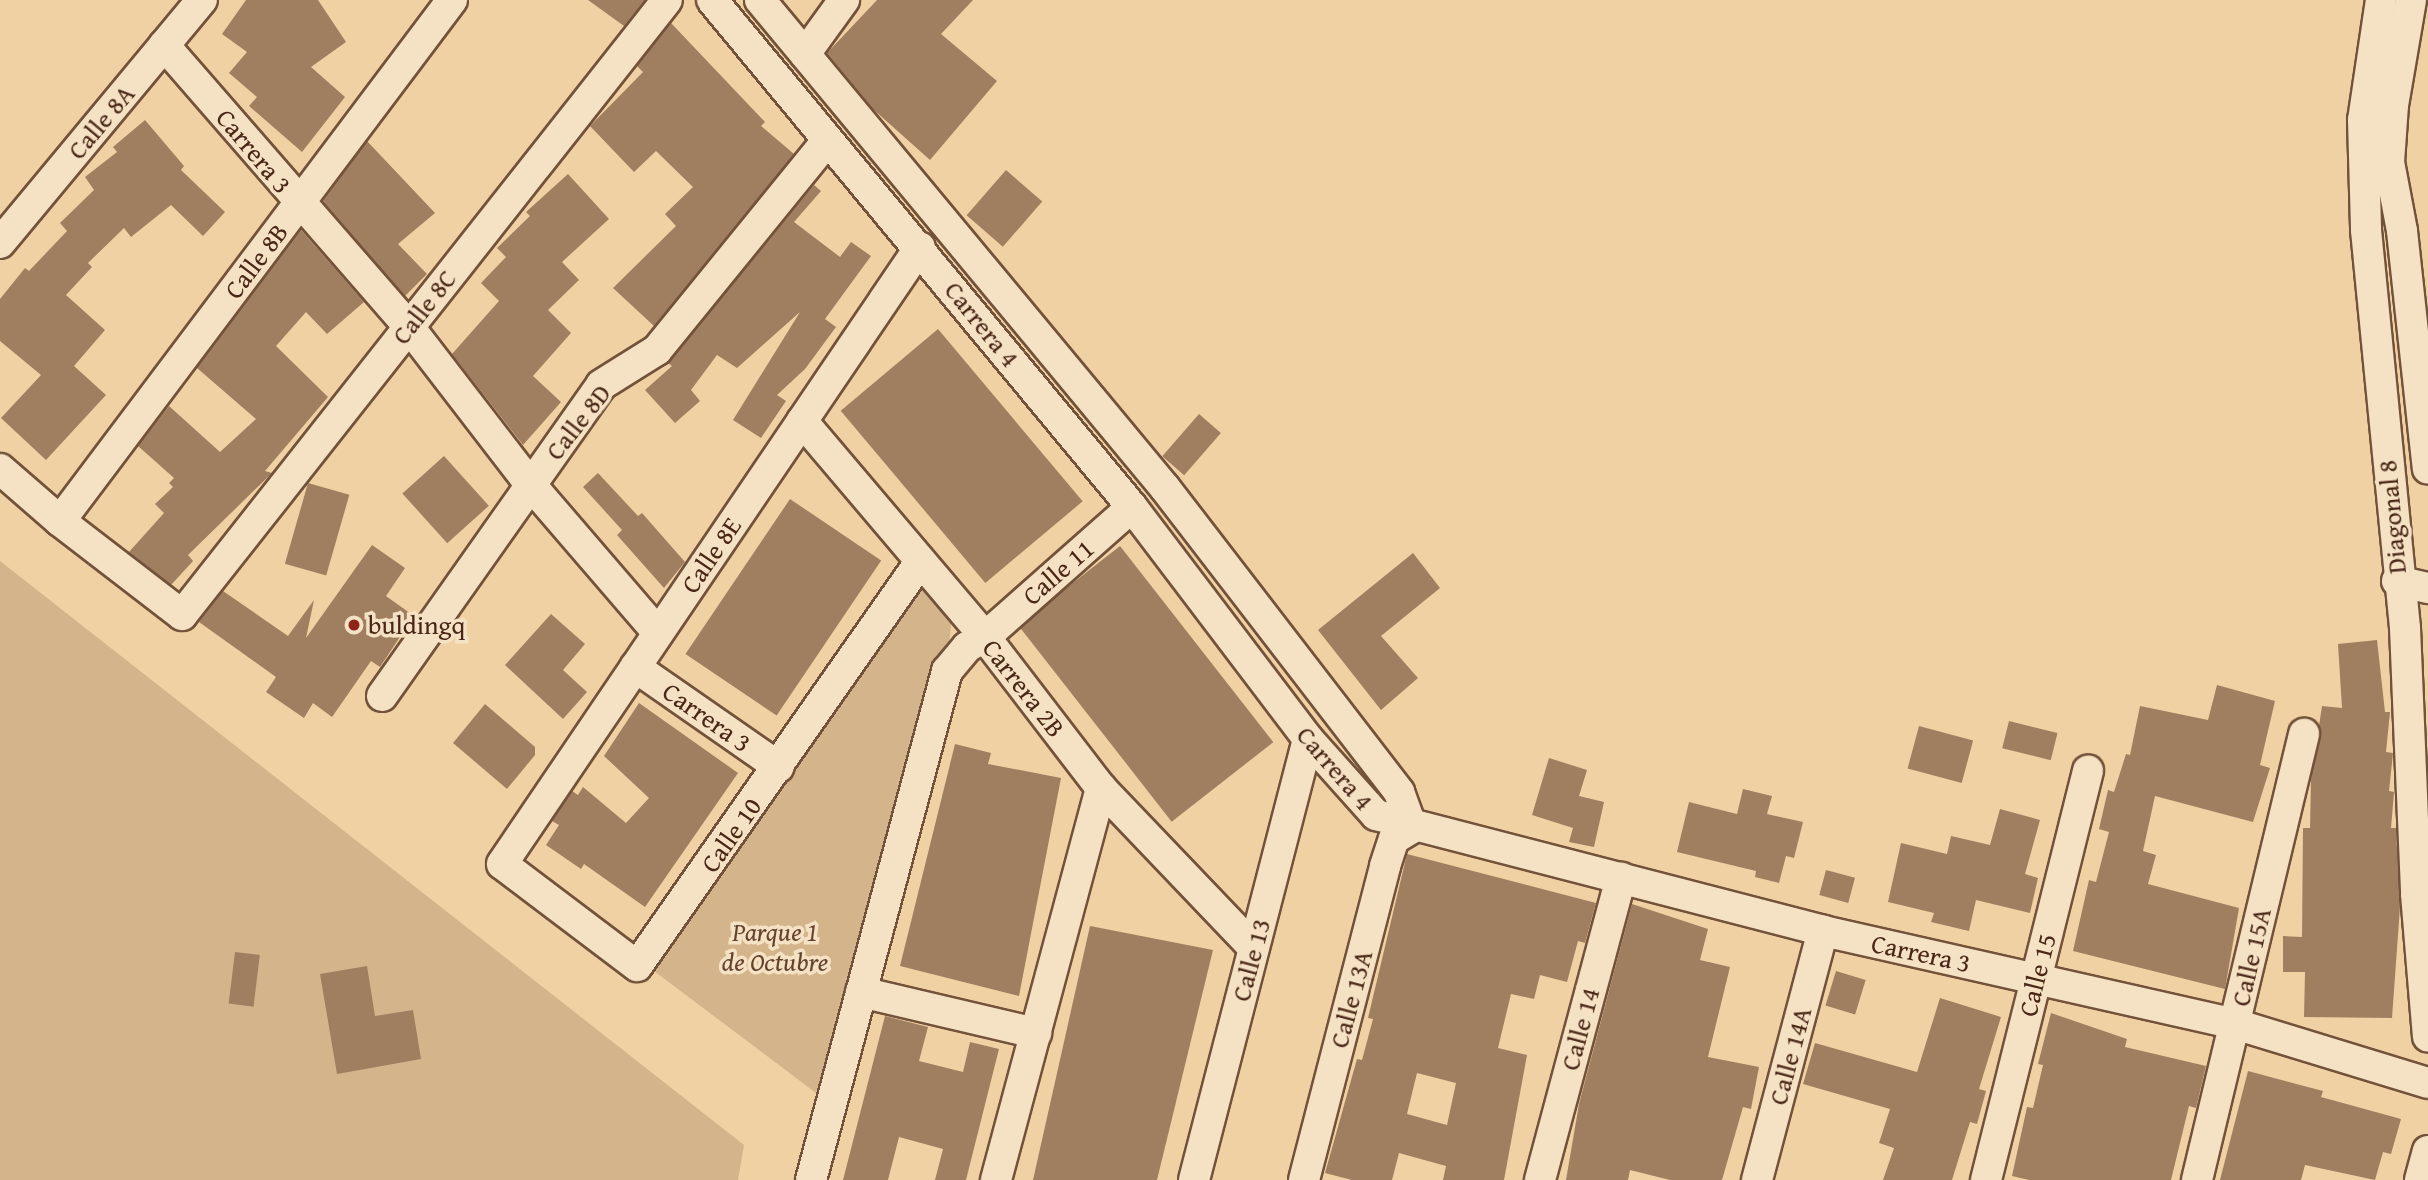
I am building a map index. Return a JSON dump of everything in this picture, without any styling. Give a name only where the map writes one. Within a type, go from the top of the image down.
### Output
[{"type":"street","name":"Calle 8A","points":[[0,243],[202,0]]},
{"type":"street","name":"Calle 8B","points":[[60,521],[452,0]]},
{"type":"street","name":"Calle 8C","points":[[60,521],[182,615],[667,0]]},
{"type":"street","name":"Carrera 4","points":[[712,0],[827,141],[920,247],[1132,507],[1308,739],[1376,816],[1412,828]]},
{"type":"street","name":"Carrera 4","points":[[760,0],[1224,564],[1399,792],[1412,828]]},
{"type":"street","name":"Diagonal 8","points":[[2381,0],[2363,120],[2366,230],[2397,581],[2416,632],[2428,1035]]},
{"type":"street","name":"Diagonal 8","points":[[2411,0],[2393,105],[2389,162],[2415,234],[2428,469]]},
{"type":"street","points":[[805,54],[842,1]]},
{"type":"street","name":"Carrera 3","points":[[164,45],[409,327],[530,484],[658,633]]},
{"type":"street","name":"Calle 8D","points":[[382,696],[601,385],[657,350],[827,141]]},
{"type":"street","points":[[2366,230],[2415,234]]},
{"type":"street","name":"Calle 8E","points":[[502,864],[920,247]]},
{"type":"street","name":"Carrera 2B","points":[[802,421],[985,637],[1101,788],[1254,948]]},
{"type":"street","points":[[0,469],[60,521]]},
{"type":"street","name":"Calle 11","points":[[811,1180],[947,671],[967,647],[985,637],[1132,507]]},
{"type":"street","name":"Calle 10","points":[[502,864],[638,967],[920,562]]},
{"type":"street","points":[[2397,581],[2428,588]]},
{"type":"street","name":"Carrera 3","points":[[635,667],[779,767]]},
{"type":"street","name":"Calle 15A","points":[[2197,1180],[2304,734]]},
{"type":"street","name":"Calle 13","points":[[1194,1180],[1308,739]]},
{"type":"street","name":"Calle 15","points":[[1986,1180],[2088,771]]},
{"type":"street","points":[[996,1180],[1101,788]]},
{"type":"street","name":"Carrera 3","points":[[1412,828],[1431,828],[1823,931],[2235,1024],[2428,1083]]},
{"type":"street","name":"Calle 13A","points":[[1304,1180],[1385,866],[1394,839],[1412,828]]},
{"type":"street","name":"Calle 14","points":[[1540,1180],[1621,877]]},
{"type":"street","name":"Calle 14A","points":[[1757,1180],[1823,931]]},
{"type":"street","points":[[861,992],[1036,1033]]},
{"type":"street","points":[[2420,1180],[2428,1152]]},
{"type":"green space","points":[[0,561],[744,1145],[738,1180],[0,1180]]},
{"type":"green space","name":"Parque 1 de Octubre","points":[[920,562],[953,602],[947,671],[824,1099],[654,971]]},
{"type":"building","points":[[246,0],[318,0],[346,42],[311,67],[345,97],[302,152],[249,106],[257,97],[229,73],[247,52],[222,34]]},
{"type":"building","points":[[588,0],[645,0],[624,26]]},
{"type":"building","points":[[877,0],[973,0],[941,34],[997,81],[930,160],[874,110],[827,53]]},
{"type":"building","points":[[671,23],[765,122],[761,126],[794,154],[654,326],[613,288],[676,226],[665,214],[693,187],[656,151],[634,172],[590,126],[643,72],[637,66]]},
{"type":"building","points":[[145,120],[184,166],[181,170],[225,212],[203,236],[171,205],[131,237],[124,228],[88,263],[92,267],[66,295],[105,330],[74,366],[106,395],[46,460],[1,418],[41,375],[0,341],[0,299],[25,268],[29,271],[67,231],[60,223],[94,190],[85,177],[117,152],[113,147]]},
{"type":"building","points":[[367,141],[435,213],[398,244],[427,274],[405,296],[323,201]]},
{"type":"building","points":[[1006,170],[1042,201],[1003,247],[967,215]]},
{"type":"building","points":[[568,174],[609,219],[562,262],[579,280],[548,310],[571,333],[533,376],[561,402],[523,445],[452,354],[499,301],[481,283],[506,257],[497,248],[530,216],[526,212]]},
{"type":"building","points":[[814,185],[821,191],[794,222],[840,257],[851,242],[871,256],[825,319],[836,327],[805,369],[777,395],[786,401],[761,438],[733,420],[800,312],[737,368],[717,355],[691,390],[700,401],[675,423],[645,390],[672,366],[668,363]]},
{"type":"building","points":[[301,230],[364,302],[327,334],[306,312],[276,346],[328,397],[265,471],[272,473],[188,555],[193,561],[171,585],[129,552],[164,513],[155,504],[173,487],[169,483],[174,478],[138,446],[169,406],[220,452],[256,419],[197,368]]},
{"type":"building","points":[[938,329],[1083,501],[985,583],[841,411]]},
{"type":"building","points":[[1199,414],[1221,433],[1184,475],[1162,456]]},
{"type":"building","points":[[444,456],[489,506],[447,543],[402,493]]},
{"type":"building","points":[[598,473],[638,516],[642,513],[685,562],[664,588],[617,535],[622,530],[583,487]]},
{"type":"building","points":[[308,483],[349,495],[326,576],[285,564]]},
{"type":"building","points":[[790,499],[881,561],[777,716],[685,654]]},
{"type":"building","points":[[372,545],[405,568],[386,596],[414,616],[380,667],[371,661],[332,717],[313,703],[304,718],[266,692],[276,677],[199,622],[223,591],[288,636],[314,600],[306,638]]},
{"type":"building","points":[[1120,546],[1273,742],[1172,822],[1018,625]]},
{"type":"building","points":[[1413,553],[1440,588],[1381,636],[1418,678],[1381,710],[1318,630]]},
{"type":"building","points":[[551,614],[585,644],[563,670],[587,692],[563,719],[505,665]]},
{"type":"building","points":[[2377,640],[2385,712],[2390,712],[2386,752],[2393,753],[2389,791],[2394,792],[2391,828],[2396,828],[2400,907],[2392,1018],[2304,1017],[2305,972],[2283,972],[2283,936],[2302,937],[2303,828],[2310,828],[2311,779],[2322,706],[2342,708],[2338,644]]},
{"type":"building","points":[[2217,685],[2275,701],[2260,765],[2270,768],[2253,822],[2155,796],[2143,851],[2156,855],[2148,884],[2239,908],[2225,989],[2073,951],[2089,880],[2096,882],[2109,832],[2099,829],[2108,790],[2114,792],[2126,754],[2130,755],[2140,706],[2208,720]]},
{"type":"building","points":[[639,703],[738,773],[645,907],[584,864],[581,869],[546,845],[559,825],[552,821],[572,791],[578,795],[583,787],[626,823],[649,798],[604,756]]},
{"type":"building","points":[[485,704],[535,747],[535,755],[507,789],[453,743]]},
{"type":"building","points":[[2009,721],[2058,733],[2051,760],[2002,748]]},
{"type":"building","points":[[1919,726],[1973,740],[1962,783],[1908,769]]},
{"type":"building","points":[[955,744],[991,753],[988,764],[1061,778],[1019,996],[900,966]]},
{"type":"building","points":[[1549,758],[1587,770],[1579,796],[1604,802],[1594,847],[1569,842],[1573,828],[1532,815]]},
{"type":"building","points":[[1743,789],[1772,796],[1767,814],[1803,822],[1794,858],[1786,856],[1779,883],[1755,877],[1756,871],[1677,852],[1689,802],[1737,814]]},
{"type":"building","points":[[2000,809],[2040,820],[2025,874],[2038,878],[2030,913],[1976,900],[1969,931],[1931,922],[1934,913],[1888,902],[1901,843],[1947,854],[1951,836],[1990,845]]},
{"type":"building","points":[[1407,854],[1596,903],[1585,943],[1578,941],[1567,982],[1540,975],[1534,999],[1511,994],[1498,1048],[1527,1055],[1504,1180],[1443,1180],[1446,1166],[1399,1153],[1392,1180],[1352,1180],[1325,1173],[1357,1059],[1362,1060],[1373,1019],[1368,1018]],"holes":[[[1417,1073],[1456,1083],[1447,1125],[1407,1114]]]},
{"type":"building","points":[[1826,870],[1855,878],[1848,903],[1819,895]]},
{"type":"building","points":[[1632,904],[1708,929],[1700,960],[1730,967],[1708,1057],[1759,1067],[1751,1109],[1743,1107],[1722,1180],[1670,1180],[1630,1170],[1628,1180],[1566,1180],[1579,1104]]},
{"type":"building","points":[[1090,926],[1213,950],[1157,1180],[1033,1180]]},
{"type":"building","points":[[235,952],[260,955],[253,1007],[229,1004]]},
{"type":"building","points":[[367,966],[375,1016],[413,1010],[421,1059],[337,1074],[320,974]]},
{"type":"building","points":[[1836,971],[1866,980],[1855,1014],[1825,1005]]},
{"type":"building","points":[[1940,998],[2001,1017],[1979,1089],[1986,1091],[1977,1124],[1970,1122],[1952,1180],[1883,1180],[1894,1148],[1879,1143],[1890,1109],[1803,1084],[1815,1043],[1917,1072]]},
{"type":"building","points":[[2051,1013],[2127,1039],[2125,1047],[2206,1066],[2196,1108],[2189,1106],[2171,1180],[2029,1180],[2012,1176],[2027,1107],[2033,1108],[2043,1065],[2038,1064]]},
{"type":"building","points":[[885,1016],[928,1027],[919,1061],[963,1072],[970,1042],[999,1049],[966,1180],[935,1180],[943,1149],[899,1137],[888,1180],[843,1180]]},
{"type":"building","points":[[2248,1071],[2323,1091],[2321,1097],[2401,1119],[2391,1154],[2383,1152],[2375,1180],[2305,1165],[2301,1180],[2220,1180]]},
{"type":"place","name":"buldingq","points":[[354,625]]}]
